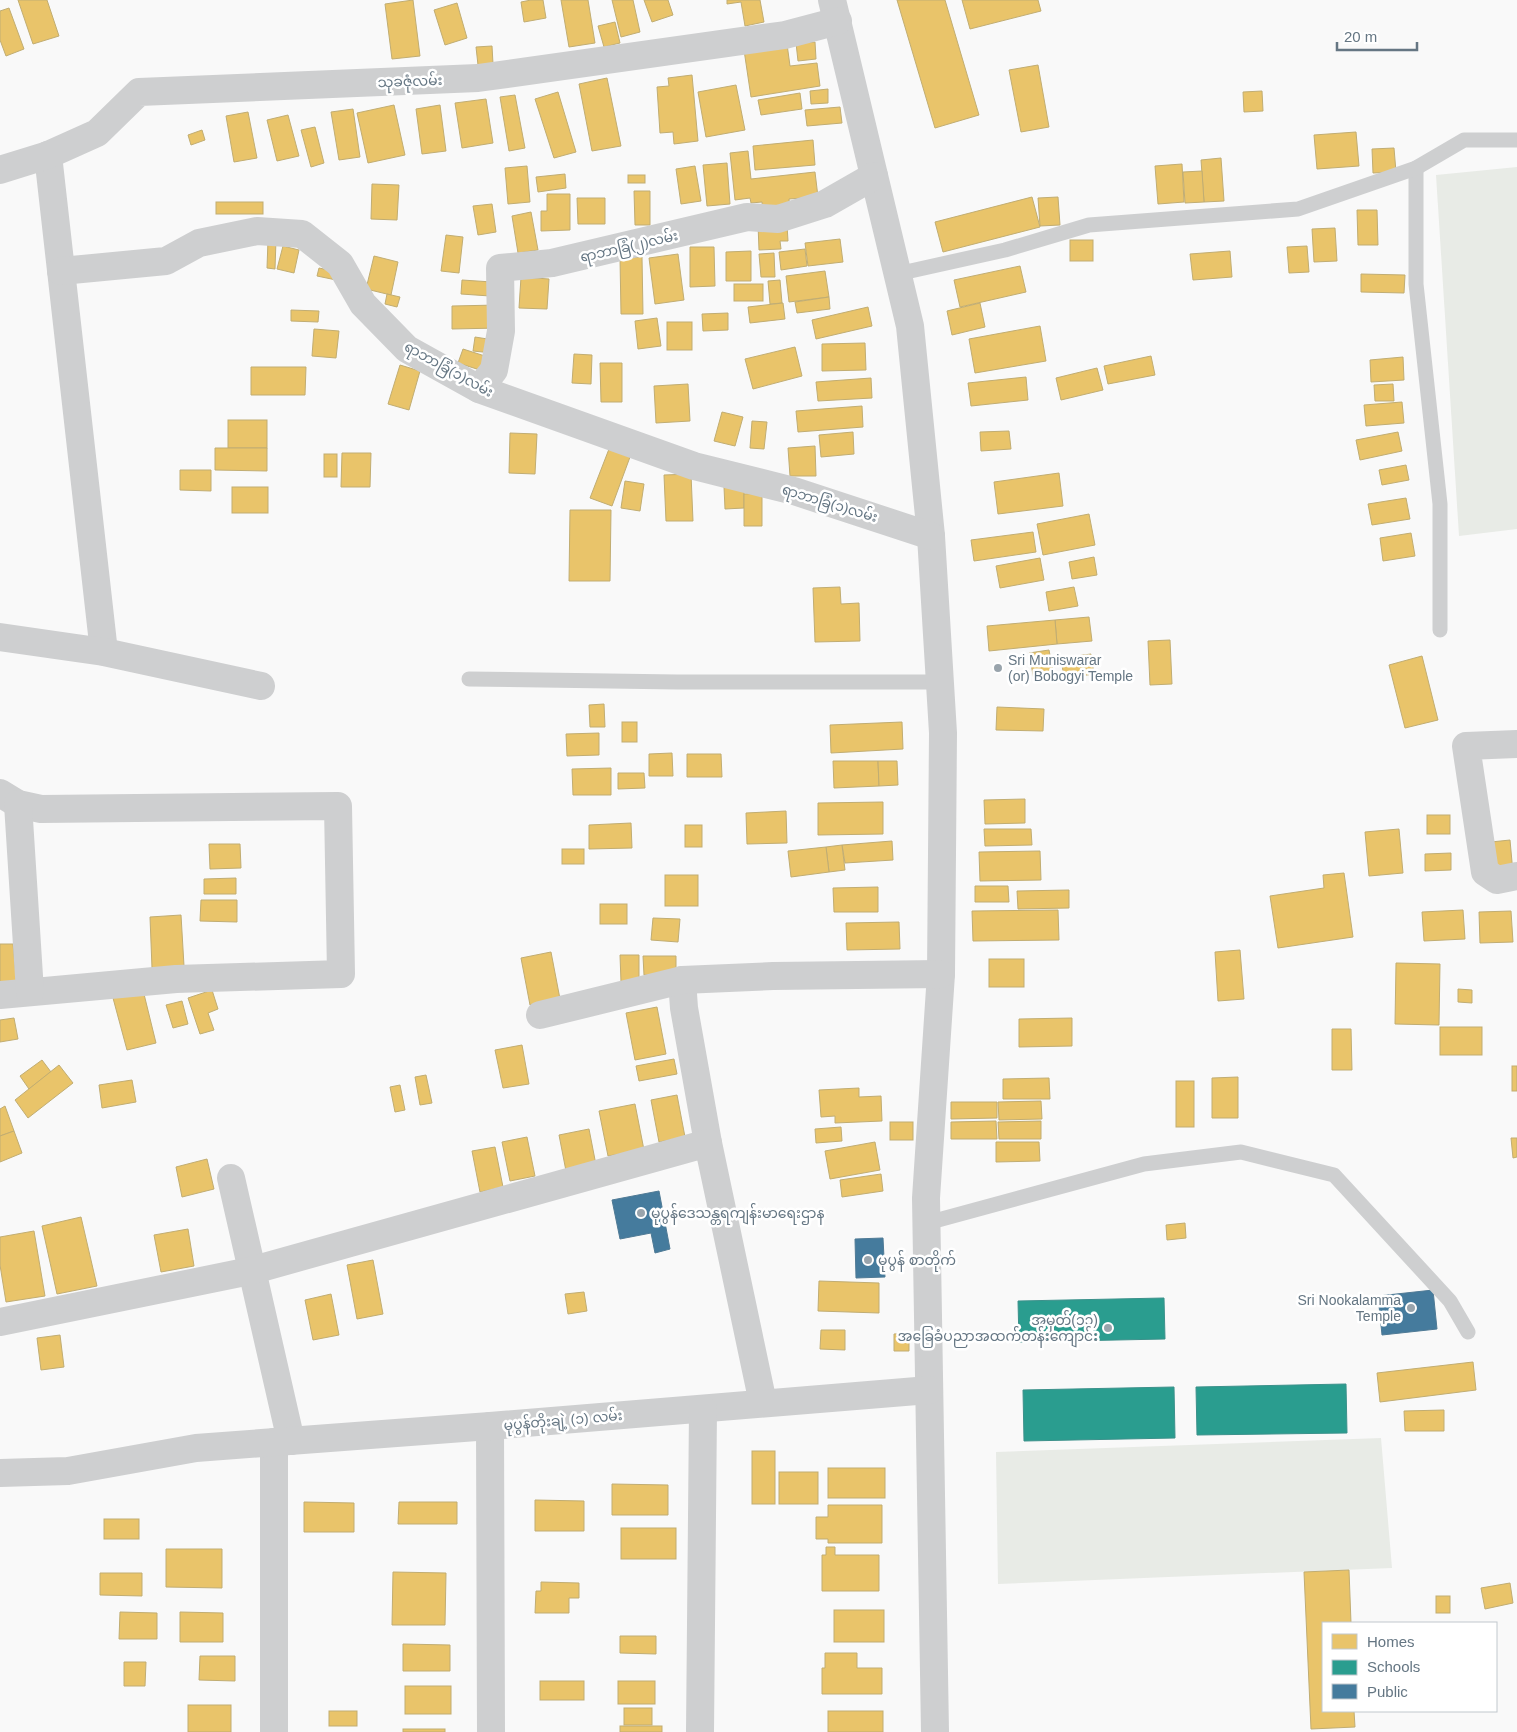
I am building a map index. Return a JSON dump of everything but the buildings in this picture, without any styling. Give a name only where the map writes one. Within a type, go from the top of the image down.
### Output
[{"type":"street","name":"သုခဇုံလမ်း","points":[[0,170],[48,155],[97,133],[139,92],[478,78],[784,35],[835,11]]},
{"type":"street","points":[[835,11],[910,326],[931,536],[943,733],[941,974],[926,1198],[935,1732]]},
{"type":"street","points":[[48,155],[104,652]]},
{"type":"street","name":"ရာဘာခြံ(၂)လမ်း","points":[[479,389],[494,370],[501,331],[500,268],[552,263],[748,218],[778,219],[824,204],[874,176]]},
{"type":"street","name":"ရာဘာခြံ(၁)လမ်း","points":[[62,271],[166,261],[199,243],[257,231],[302,234],[340,264],[363,304],[407,349],[479,389],[694,466],[794,491],[931,536]]},
{"type":"street","points":[[0,637],[104,652],[261,686]]},
{"type":"street","points":[[1517,744],[1466,746],[1485,872],[1497,880],[1517,876]]},
{"type":"street","points":[[0,995],[176,979],[341,974],[338,806],[42,809],[9,799],[30,992]]},
{"type":"street","points":[[540,1015],[682,980],[773,976],[941,974]]},
{"type":"street","points":[[682,980],[708,1143],[763,1403]]},
{"type":"street","points":[[0,1322],[250,1271],[708,1143]]},
{"type":"street","points":[[230,1178],[250,1271],[282,1442],[274,1732]]},
{"type":"street","name":"မုပွန်တိုးချဲ့ (၁) လမ်း","points":[[0,1473],[68,1471],[196,1448],[929,1390]]},
{"type":"street","points":[[700,1732],[703,1409]]},
{"type":"street","points":[[490,1426],[491,1732]]},
{"type":"lane","points":[[897,274],[1005,250],[1089,225],[1298,209],[1416,168],[1464,140],[1517,140]]},
{"type":"lane","points":[[1416,168],[1416,284],[1440,504],[1440,630]]},
{"type":"lane","points":[[469,679],[677,682],[940,682]]},
{"type":"lane","points":[[927,1222],[1144,1164],[1241,1152],[1334,1175],[1450,1301],[1468,1332]]},
{"type":"shaded area","points":[[1517,167],[1517,529],[1459,536],[1436,175]]},
{"type":"shaded area","points":[[1381,1438],[1392,1568],[998,1584],[996,1452]]},
{"type":"place","name":"Sri Muniswarar (or) Bobogyi Temple","points":[[998,668]]},
{"type":"place","name":"မုပွန်ဒေသန္တရကျန်းမာရေးဌာန","points":[[641,1213]]},
{"type":"place","name":"မုပွန် စာတိုက်","points":[[868,1260]]},
{"type":"place","name":"Sri Nookalamma Temple","points":[[1411,1308]]},
{"type":"place","name":"အမှတ်(၁၃) အခြေခံပညာအထက်တန်းကျောင်း","points":[[1108,1328]]}]
